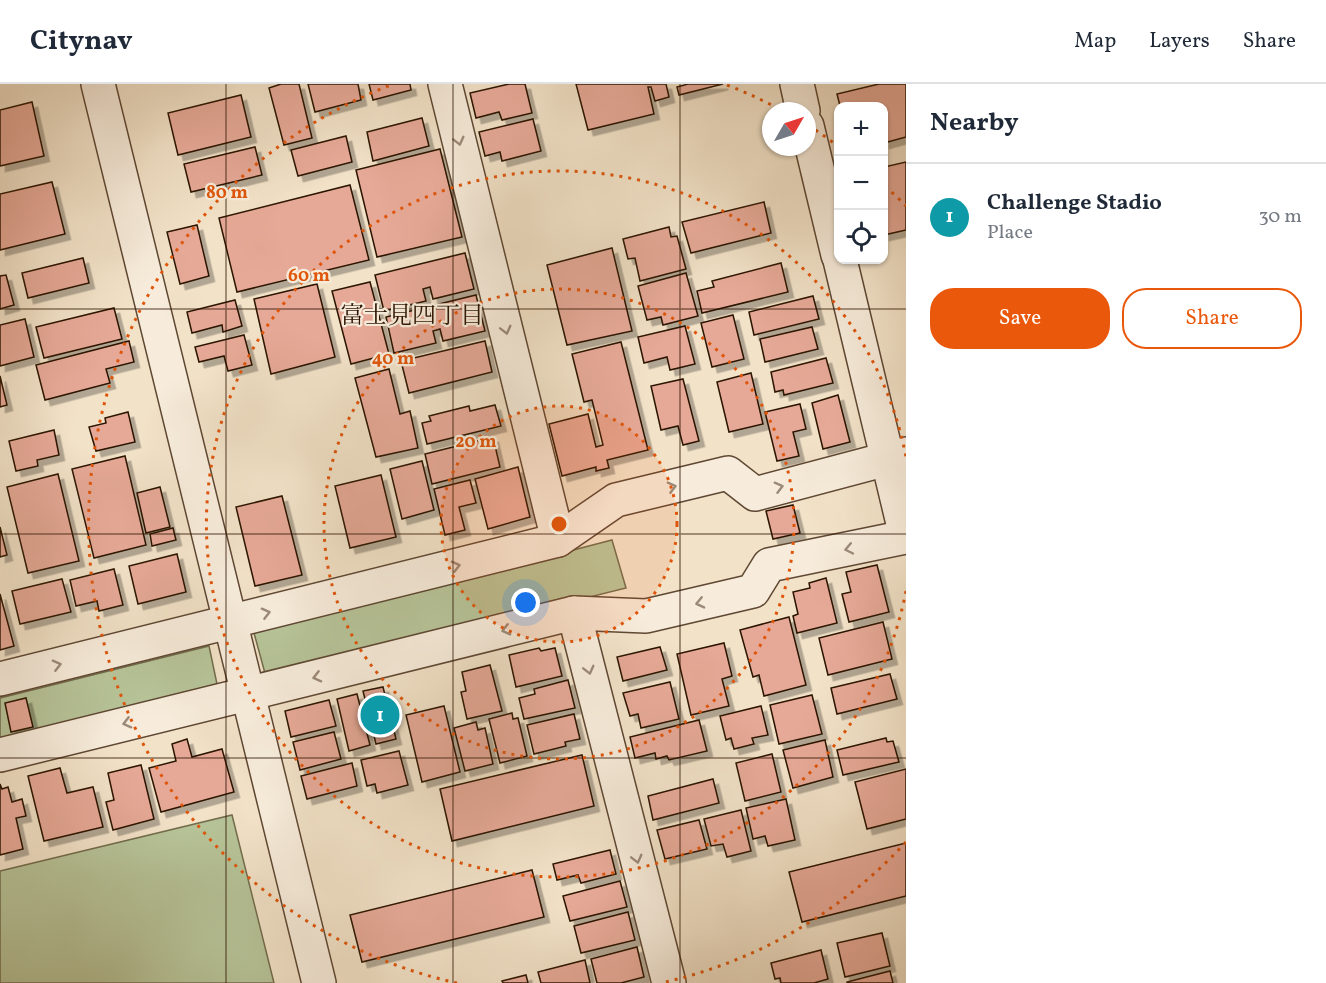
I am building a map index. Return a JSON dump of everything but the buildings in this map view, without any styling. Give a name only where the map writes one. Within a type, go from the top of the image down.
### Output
[{"type":"street","points":[[98,84],[319,983]]},
{"type":"street","points":[[445,84],[558,540]]},
{"type":"street","points":[[797,84],[801,102]]},
{"type":"street","points":[[814,156],[834,237]]},
{"type":"street","points":[[0,755],[574,613],[646,616],[753,591],[769,565],[906,537],[897,456],[841,264]]},
{"type":"street","points":[[0,679],[558,540],[616,500],[728,473],[755,494],[897,456]]},
{"type":"street","points":[[574,613],[669,983]]},
{"type":"green space","points":[[612,540],[626,588],[266,677],[254,633]]},
{"type":"green space","points":[[209,646],[217,684],[0,740],[0,698]]},
{"type":"green space","points":[[232,815],[274,983],[0,983],[0,871]]},
{"type":"place","name":"Challenge Stadio","points":[[380,715]]},
{"type":"district","name":"富士見四丁目","points":[[412,315]]}]
